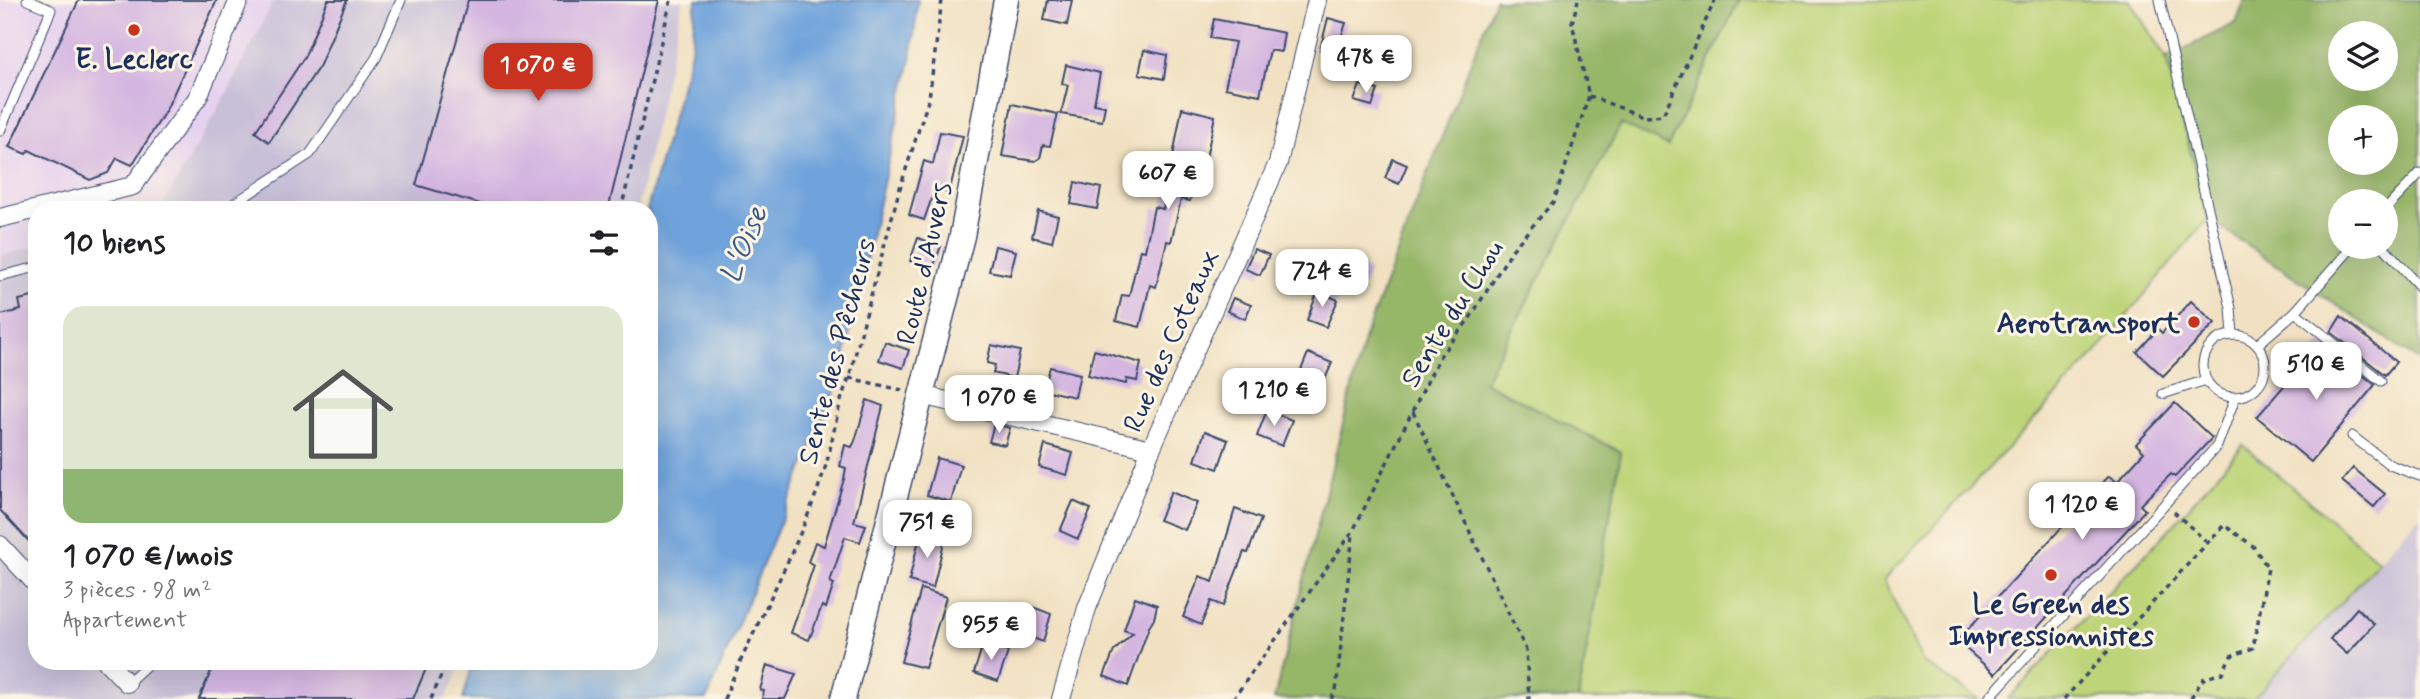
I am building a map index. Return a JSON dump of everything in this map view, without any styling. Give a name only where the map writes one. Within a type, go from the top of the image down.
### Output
[{"type":"main road","name":"Route d'Auvers","points":[[843,699],[962,236],[1006,0]]},
{"type":"street","points":[[71,201],[133,186],[198,97],[239,0]]},
{"type":"street","name":"Rue des Coteaux","points":[[1061,699],[1087,608],[1151,449],[1278,163],[1317,0]]},
{"type":"street","points":[[0,218],[28,211]]},
{"type":"street","points":[[921,395],[1151,449]]},
{"type":"street","points":[[0,545],[28,575]]},
{"type":"street","points":[[115,670],[127,683]]},
{"type":"lane","points":[[0,131],[51,10],[27,0]]},
{"type":"lane","points":[[239,201],[310,154],[376,58],[401,0]]},
{"type":"lane","points":[[2160,0],[2231,307],[2233,335]]},
{"type":"lane","points":[[2398,196],[2420,173]]},
{"type":"lane","points":[[2257,345],[2295,312],[2341,259]]},
{"type":"lane","points":[[2395,259],[2420,287]]},
{"type":"lane","points":[[0,276],[28,269]]},
{"type":"lane","points":[[2295,312],[2381,381]]},
{"type":"lane","points":[[2233,335],[2246,337],[2257,345],[2265,361],[2263,379],[2252,392],[2235,398],[2218,393],[2206,380],[2203,365],[2207,351],[2218,339],[2233,335]]},
{"type":"lane","points":[[2163,394],[2206,380]]},
{"type":"lane","points":[[1989,698],[2217,446],[2235,398]]},
{"type":"lane","points":[[2352,436],[2390,465],[2420,476]]},
{"type":"lane","points":[[127,683],[141,670]]},
{"type":"path","points":[[623,201],[671,0]]},
{"type":"path","name":"Sente des Pêcheurs","points":[[724,699],[824,474],[839,401],[849,378],[903,178],[929,98],[942,0]]},
{"type":"path","points":[[1578,0],[1572,23],[1588,96],[1645,117],[1662,116],[1715,0]]},
{"type":"path","name":"Sente du Chou","points":[[1233,699],[1353,531],[1440,356],[1469,318],[1512,250],[1554,201],[1588,96]]},
{"type":"path","points":[[849,378],[921,395]]},
{"type":"path","points":[[1412,411],[1526,650],[1529,699]]},
{"type":"path","points":[[2165,503],[2207,542]]},
{"type":"path","points":[[2064,699],[2224,525],[2253,546],[2268,568],[2253,648],[2231,656],[2222,673],[2203,679],[2190,699]]},
{"type":"path","points":[[1331,699],[1336,691],[1353,531]]},
{"type":"path","points":[[431,699],[443,670]]},
{"type":"shaded area","points":[[0,0],[274,0],[227,93],[165,201],[28,201],[28,248],[0,256]]},
{"type":"shaded area","points":[[274,0],[683,0],[639,201],[165,201],[227,93]]},
{"type":"shaded area","points":[[28,248],[28,670],[459,670],[446,699],[0,699],[0,256]]},
{"type":"shaded area","points":[[2420,515],[2420,699],[2253,699],[2379,561]]},
{"type":"green space","points":[[1495,0],[1739,0],[1668,146],[1621,124],[1484,382],[1621,452],[1578,699],[1274,699],[1365,336]]},
{"type":"green space","points":[[1739,0],[2129,0],[2166,58],[2208,219],[2086,364],[1884,580],[1923,662],[1978,699],[1578,699],[1621,452],[1484,383],[1621,123],[1668,146]]},
{"type":"green space","points":[[2245,0],[2420,0],[2420,361],[2208,219],[2166,58],[2236,23]]},
{"type":"green space","points":[[2243,445],[2379,561],[2253,699],[2008,699],[2173,525]]},
{"type":"water","name":"L'Oise","points":[[696,0],[918,0],[911,59],[839,381],[707,699],[463,699],[471,670],[658,670],[658,201],[649,201],[691,51]]},
{"type":"building","points":[[79,0],[217,0],[166,110],[132,165],[117,158],[108,173],[90,180],[29,150],[26,154],[9,147]]},
{"type":"building","points":[[328,0],[347,0],[320,65],[269,142],[255,132],[305,56]]},
{"type":"building","points":[[468,0],[659,0],[610,201],[470,201],[416,185]]},
{"type":"building","points":[[1048,0],[1072,0],[1067,25],[1044,20]]},
{"type":"building","points":[[1328,18],[1346,23],[1335,55],[1320,50]]},
{"type":"building","points":[[1214,19],[1284,33],[1281,52],[1270,50],[1260,95],[1225,88],[1235,42],[1210,38]]},
{"type":"building","points":[[1144,50],[1167,55],[1164,79],[1139,74]]},
{"type":"building","points":[[1066,65],[1100,73],[1094,104],[1105,106],[1102,121],[1061,114],[1068,85],[1062,83]]},
{"type":"building","points":[[1360,85],[1378,90],[1372,106],[1354,101]]},
{"type":"building","points":[[1012,104],[1058,114],[1050,146],[1043,145],[1040,158],[1035,161],[1002,156]]},
{"type":"building","points":[[1182,108],[1215,116],[1206,158],[1200,156],[1190,201],[1181,199],[1171,242],[1167,241],[1156,287],[1150,285],[1140,327],[1116,321],[1122,295],[1129,296],[1140,250],[1145,251],[1154,207],[1163,209]]},
{"type":"building","points":[[940,132],[963,136],[949,193],[935,189],[924,220],[909,215],[924,161],[933,164]]},
{"type":"building","points":[[1393,159],[1407,165],[1399,184],[1385,178]]},
{"type":"building","points":[[1075,182],[1101,188],[1097,209],[1071,204]]},
{"type":"building","points":[[1038,211],[1058,216],[1052,242],[1032,237]]},
{"type":"building","points":[[918,238],[941,246],[933,268],[910,261]]},
{"type":"building","points":[[995,246],[1016,251],[1010,275],[989,271]]},
{"type":"building","points":[[1254,249],[1269,255],[1260,275],[1245,269]]},
{"type":"building","points":[[1341,261],[1370,271],[1363,286],[1336,276]]},
{"type":"building","points":[[1318,291],[1338,300],[1326,327],[1307,320]]},
{"type":"building","points":[[28,298],[28,540],[0,510],[0,315],[21,310],[19,300]]},
{"type":"building","points":[[1233,298],[1251,305],[1245,319],[1227,311]]},
{"type":"building","points":[[2191,301],[2215,323],[2163,376],[2137,352],[2158,329],[2162,333]]},
{"type":"building","points":[[2341,316],[2396,362],[2385,375],[2331,332]]},
{"type":"building","points":[[885,342],[909,350],[903,368],[879,360]]},
{"type":"building","points":[[2322,342],[2375,385],[2311,462],[2257,417]]},
{"type":"building","points":[[991,345],[1020,351],[1014,378],[993,373],[995,365],[987,363]]},
{"type":"building","points":[[1094,350],[1141,363],[1137,381],[1127,379],[1126,384],[1088,375]]},
{"type":"building","points":[[1308,353],[1332,363],[1316,400],[1296,392],[1299,387],[1295,385]]},
{"type":"building","points":[[1050,367],[1080,374],[1075,397],[1044,390]]},
{"type":"building","points":[[867,400],[883,406],[854,522],[866,525],[860,542],[845,537],[830,582],[834,584],[826,608],[822,606],[809,640],[791,633],[814,565],[808,562],[815,542],[824,546],[844,479],[846,468],[840,466],[845,445],[852,447],[855,441]]},
{"type":"building","name":"Le Green des Impressionnistes","points":[[2175,403],[2212,438],[2175,477],[2171,474],[2140,505],[2145,510],[1995,674],[1957,641],[2109,476],[2117,482],[2144,452],[2136,444]]},
{"type":"building","points":[[1267,410],[1292,420],[1282,446],[1257,436]]},
{"type":"building","points":[[994,424],[1010,428],[1005,445],[989,442]]},
{"type":"building","points":[[1205,431],[1228,440],[1218,469],[1195,461]]},
{"type":"building","points":[[1045,445],[1073,453],[1067,475],[1039,467]]},
{"type":"building","points":[[937,458],[961,465],[951,502],[927,495]]},
{"type":"building","points":[[2353,468],[2385,494],[2374,507],[2342,481]]},
{"type":"building","points":[[1171,492],[1197,503],[1185,530],[1159,520]]},
{"type":"building","points":[[1073,501],[1091,509],[1078,539],[1060,531]]},
{"type":"building","points":[[943,509],[957,512],[952,533],[938,529]]},
{"type":"building","points":[[1235,509],[1261,519],[1248,553],[1244,552],[1223,606],[1211,601],[1201,625],[1183,617],[1200,576],[1213,582]]},
{"type":"building","points":[[921,531],[945,538],[933,588],[909,581]]},
{"type":"building","points":[[921,589],[946,597],[925,668],[901,662]]},
{"type":"building","points":[[1135,597],[1157,605],[1128,686],[1104,676],[1114,651],[1133,633],[1124,630]]},
{"type":"building","points":[[1030,606],[1051,614],[1043,642],[1020,633]]},
{"type":"building","points":[[2357,608],[2374,624],[2347,654],[2330,639]]},
{"type":"building","points":[[983,644],[1008,652],[998,681],[974,673]]},
{"type":"building","points":[[767,665],[796,674],[785,699],[762,699],[764,691],[760,690]]},
{"type":"building","points":[[212,670],[426,670],[413,699],[199,699]]},
{"type":"place","name":"E. Leclerc","points":[[134,30]]},
{"type":"place","name":"Aerotransport","points":[[2194,322]]},
{"type":"place","name":"Le Green des Impressionnistes","points":[[2051,575]]}]
